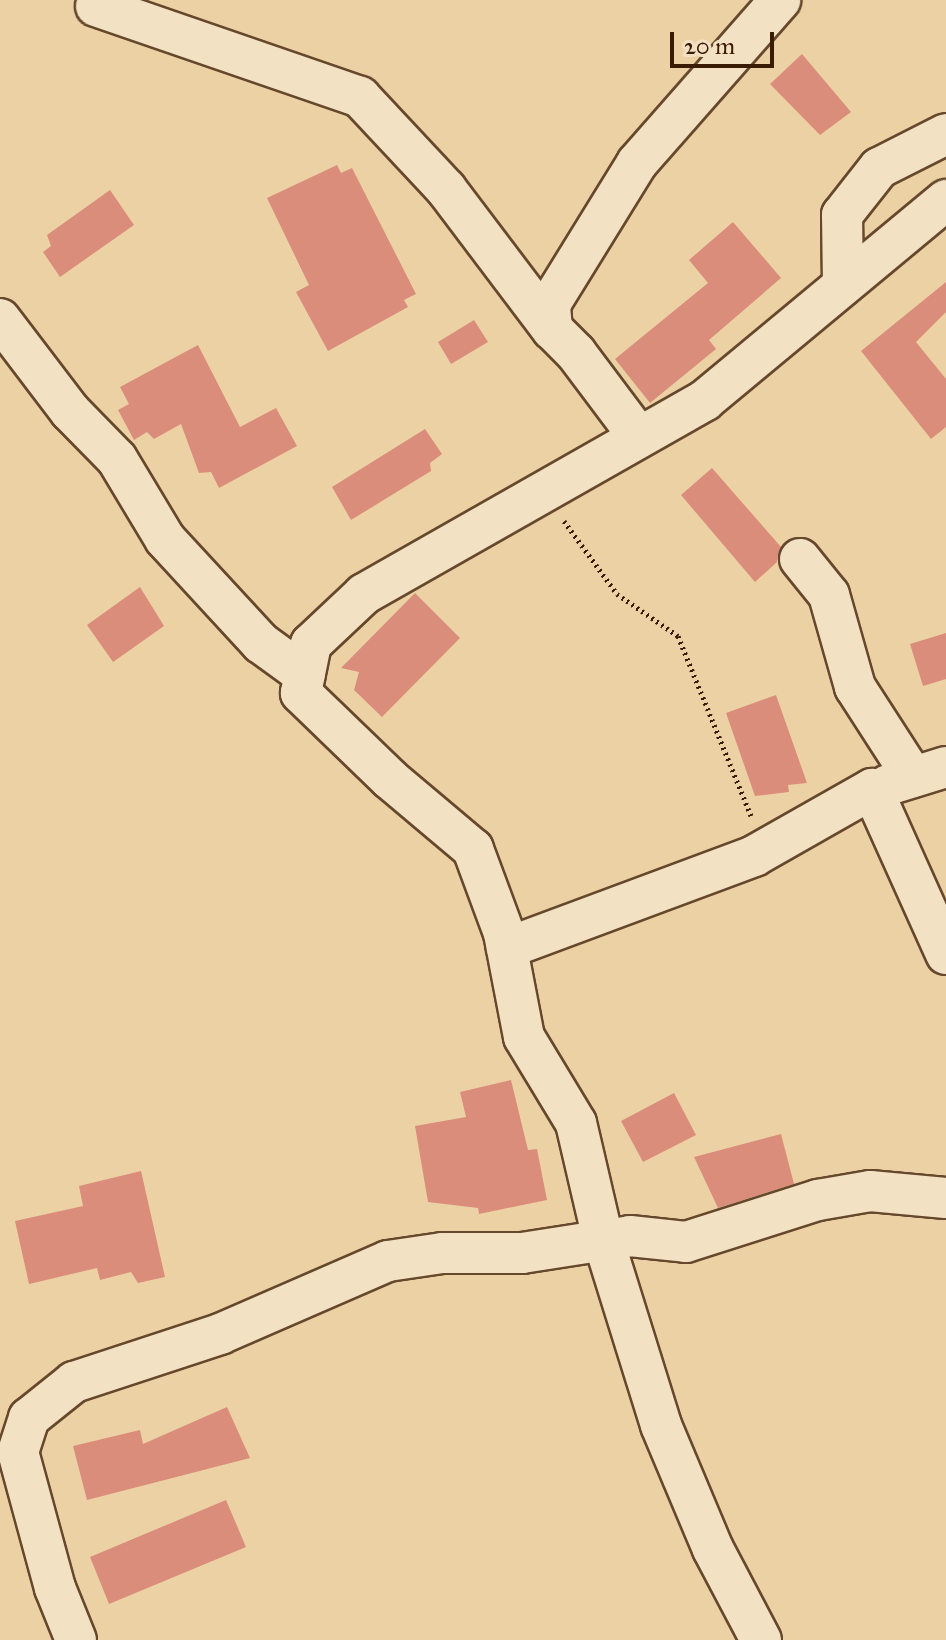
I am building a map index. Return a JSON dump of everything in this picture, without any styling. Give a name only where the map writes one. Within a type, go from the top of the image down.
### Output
[{"type":"street","points":[[552,329],[550,304],[637,163],[780,0]]},
{"type":"street","points":[[96,6],[360,97],[446,189],[639,437]]},
{"type":"street","points":[[843,285],[842,215],[879,168],[946,134]]},
{"type":"street","points":[[761,1640],[713,1549],[661,1425],[603,1239],[576,1123],[524,1037],[507,948],[473,849],[390,779],[301,693],[311,644],[364,594],[705,400],[946,200]]},
{"type":"street","points":[[0,319],[70,411],[117,459],[165,539],[261,643],[305,675]]},
{"type":"street","points":[[507,948],[618,911],[761,851],[872,789],[930,772],[855,687],[829,595],[800,559]]},
{"type":"street","points":[[872,789],[946,954]]},
{"type":"street","points":[[76,1640],[55,1588],[18,1452],[23,1427],[47,1401],[74,1382],[220,1334],[388,1261],[442,1253],[522,1253],[630,1236],[686,1242],[818,1200],[870,1191],[946,1198]]},
{"type":"path","points":[[546,490],[617,594],[678,636],[743,790],[761,851]]},
{"type":"building","points":[[802,54],[851,112],[820,135],[770,84]]},
{"type":"building","points":[[337,165],[341,173],[352,168],[416,294],[404,300],[408,307],[328,351],[296,292],[309,285],[267,198]]},
{"type":"building","points":[[110,190],[134,225],[60,277],[43,252],[51,246],[47,235]]},
{"type":"building","points":[[733,222],[781,278],[709,340],[716,349],[650,403],[615,359],[708,283],[689,260]]},
{"type":"building","points":[[946,282],[946,312],[916,342],[946,379],[946,427],[931,439],[861,351]]},
{"type":"building","points":[[474,320],[488,342],[451,364],[438,342]]},
{"type":"building","points":[[198,345],[240,427],[276,408],[297,446],[219,488],[211,472],[199,473],[181,424],[154,439],[147,432],[134,440],[118,410],[129,404],[120,387]]},
{"type":"building","points":[[425,429],[442,454],[430,463],[431,471],[351,520],[332,487]]},
{"type":"building","points":[[712,468],[781,547],[777,562],[755,582],[681,495]]},
{"type":"building","points":[[140,587],[164,626],[113,662],[87,625]]},
{"type":"building","points":[[415,593],[460,638],[382,717],[354,690],[359,672],[341,668]]},
{"type":"building","points":[[946,633],[946,679],[923,686],[910,644]]},
{"type":"building","points":[[776,695],[807,783],[788,785],[789,792],[755,796],[726,713]]},
{"type":"building","points":[[511,1080],[528,1150],[537,1149],[547,1200],[479,1214],[478,1208],[428,1202],[415,1126],[466,1117],[460,1092]]},
{"type":"building","points":[[674,1093],[696,1135],[643,1162],[621,1121]]},
{"type":"building","points":[[781,1134],[794,1184],[718,1208],[694,1157]]},
{"type":"building","points":[[141,1171],[165,1277],[138,1283],[131,1272],[100,1280],[97,1268],[29,1284],[15,1221],[83,1206],[79,1186]]},
{"type":"building","points":[[227,1407],[250,1458],[87,1500],[73,1446],[140,1430],[143,1444]]},
{"type":"building","points":[[226,1500],[246,1547],[109,1604],[90,1557]]}]
